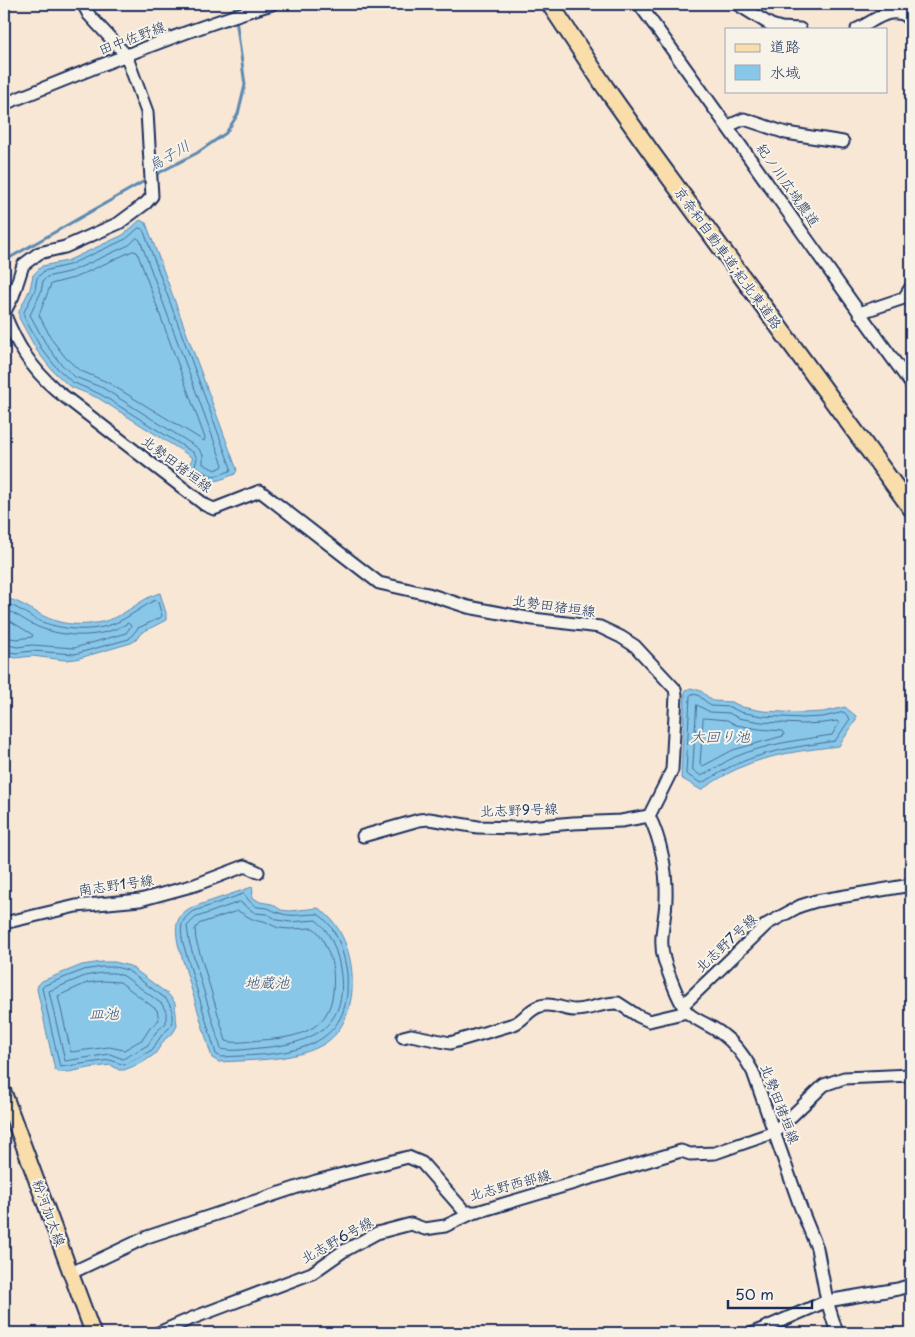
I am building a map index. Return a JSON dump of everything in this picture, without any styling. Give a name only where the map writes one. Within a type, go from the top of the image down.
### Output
[{"type":"highway","name":"京奈和自動車道;紀北東道路","points":[[550,4],[645,144],[911,508]]},
{"type":"main road","name":"粉河加太線","points":[[4,1093],[7,1109],[93,1333]]},
{"type":"street","points":[[4,313],[23,265],[39,253],[65,247],[119,223],[146,203],[152,196],[147,112],[126,55],[88,15],[83,4]]},
{"type":"street","name":"田中佐野線","points":[[4,104],[126,55],[230,17],[245,9],[272,4]]},
{"type":"street","name":"紀ノ川広域農道","points":[[639,4],[911,384]]},
{"type":"street","points":[[737,4],[771,25],[781,28]]},
{"type":"street","points":[[858,28],[880,16],[895,12],[909,18],[911,26]]},
{"type":"street","points":[[728,126],[744,119],[786,133],[843,142]]},
{"type":"street","points":[[859,313],[904,298],[911,287]]},
{"type":"street","name":"北勢田猪垣線","points":[[4,313],[15,340],[41,377],[205,505],[214,509],[260,491],[379,583],[428,594],[468,607],[533,619],[600,627],[636,646],[675,689],[676,695],[672,770],[648,816]]},
{"type":"street","points":[[403,1036],[411,1035],[450,1043],[520,1022],[535,1008],[547,1004],[580,1010],[618,1003],[649,1021],[685,1008],[664,960],[661,946],[666,898],[664,863],[654,826],[648,816]]},
{"type":"street","name":"北志野9号線","points":[[363,836],[419,820],[429,819],[478,827],[517,828],[621,821],[648,816]]},
{"type":"street","name":"南志野1号線","points":[[4,923],[76,906],[140,900],[195,885],[245,866],[258,872]]},
{"type":"street","name":"北志野7号線","points":[[685,1008],[767,924],[800,906],[816,901],[911,885]]},
{"type":"street","name":"北勢田猪垣線","points":[[685,1008],[722,1034],[745,1057],[753,1072],[800,1206],[817,1248],[827,1302],[837,1333]]},
{"type":"street","name":"北志野西部線","points":[[71,1273],[147,1237],[316,1181],[408,1157],[422,1163],[465,1212],[477,1212],[681,1151],[690,1154],[715,1153],[775,1132],[824,1085],[844,1078],[911,1075]]},
{"type":"street","name":"北志野6号線","points":[[158,1333],[312,1273],[342,1252],[377,1233],[411,1224],[425,1229],[445,1226],[477,1212]]},
{"type":"street","points":[[753,1333],[827,1302],[911,1286]]},
{"type":"water","points":[[140,220],[146,223],[237,470],[235,474],[219,480],[210,481],[201,476],[187,467],[193,458],[98,398],[69,386],[52,370],[37,351],[19,318],[19,311],[30,289],[33,275],[42,266],[67,261],[123,235]]},
{"type":"water","points":[[160,593],[166,613],[166,620],[141,633],[131,643],[76,659],[65,660],[32,656],[16,658],[4,655],[4,598],[17,602],[56,621],[72,624],[89,624],[113,618],[149,597]]},
{"type":"water","name":"大回り池","points":[[691,688],[701,691],[713,701],[732,702],[742,707],[763,711],[803,713],[823,712],[845,707],[856,716],[856,720],[839,746],[788,753],[763,759],[734,770],[701,790],[681,778],[685,692]]},
{"type":"water","name":"地蔵池","points":[[252,887],[252,897],[260,902],[272,904],[281,910],[290,911],[318,908],[332,920],[342,936],[349,955],[352,976],[351,996],[347,1015],[337,1032],[324,1044],[313,1050],[287,1057],[219,1062],[212,1058],[178,944],[177,923],[181,915],[190,908]]},
{"type":"water","name":"皿池","points":[[115,962],[130,966],[169,995],[175,1003],[177,1026],[155,1054],[142,1063],[124,1070],[119,1070],[111,1065],[58,1072],[55,1070],[37,989],[38,985],[42,981],[82,965]]},
{"type":"waterway","name":"烏子川","points":[[234,4],[235,13]]},
{"type":"waterway","name":"烏子川","points":[[153,176],[197,153],[226,133],[238,114],[245,85],[236,19]]},
{"type":"waterway","name":"烏子川","points":[[4,261],[148,179]]}]
